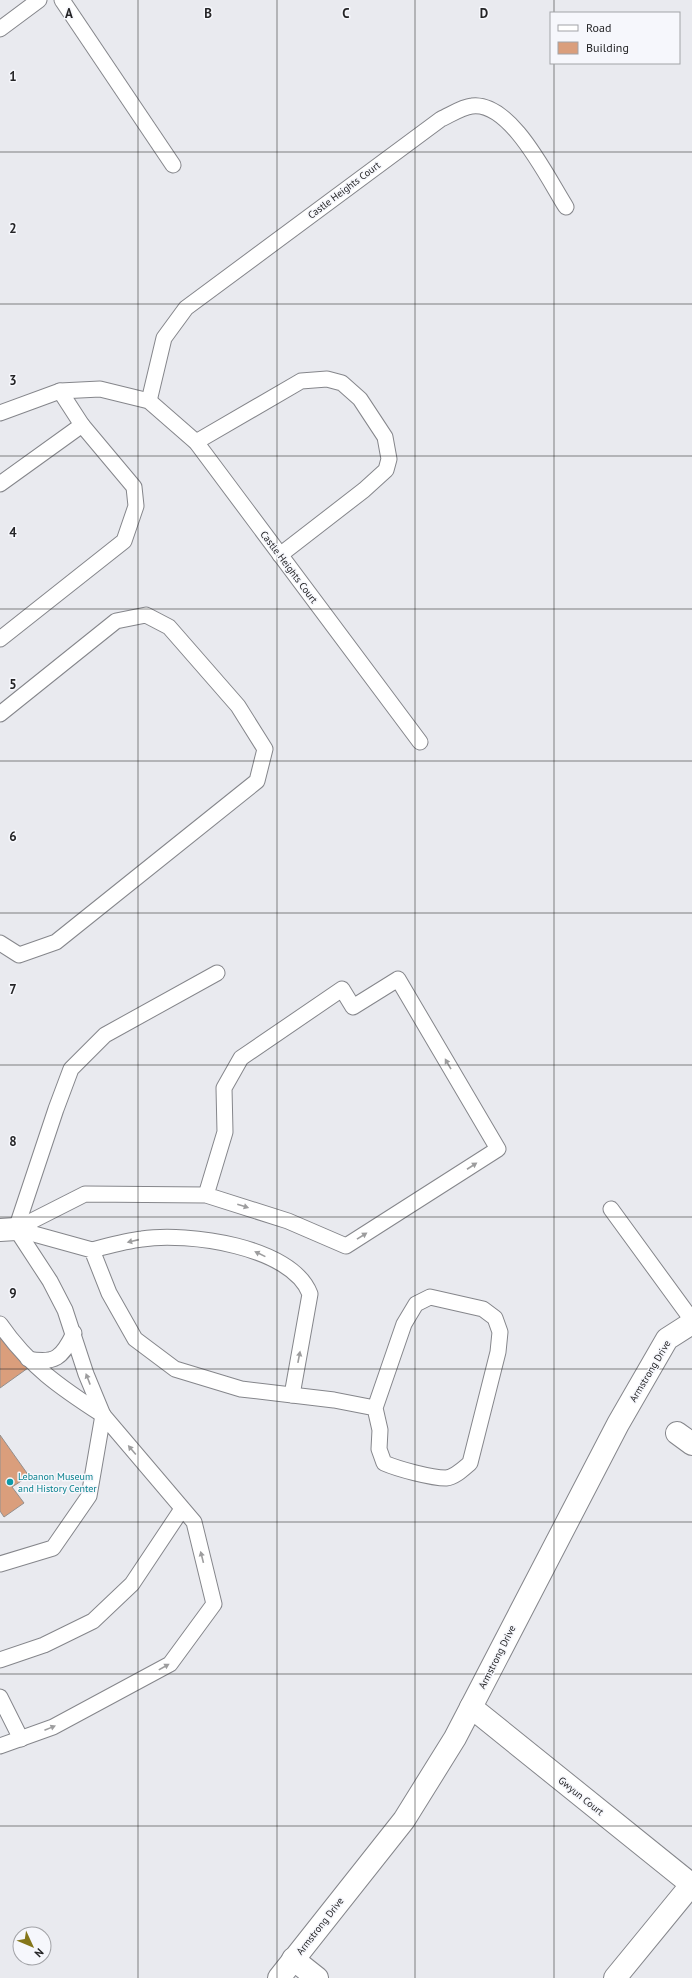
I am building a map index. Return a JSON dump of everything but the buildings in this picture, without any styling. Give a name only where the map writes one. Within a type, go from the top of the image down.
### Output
[{"type":"street","name":"Armstrong Drive","points":[[279,1978],[404,1820],[455,1738],[618,1424],[667,1339],[692,1321]]},
{"type":"street","name":"Gwyun Court","points":[[471,1707],[692,1884],[615,1978]]},
{"type":"street","points":[[294,1959],[317,1978]]},
{"type":"lane","points":[[0,29],[39,0]]},
{"type":"lane","points":[[62,0],[172,165]]},
{"type":"lane","name":"Castle Heights Court","points":[[149,401],[164,338],[186,308],[441,119],[472,106],[494,110],[519,132],[566,207]]},
{"type":"lane","points":[[196,442],[301,381],[327,379],[342,383],[360,399],[385,437],[390,460],[386,470],[364,490],[280,555]]},
{"type":"lane","name":"Castle Heights Court","points":[[0,413],[60,391],[100,389],[149,401],[196,442],[420,742]]},
{"type":"lane","points":[[0,639],[124,541],[136,506],[134,487],[82,425],[60,391]]},
{"type":"lane","points":[[0,484],[82,425]]},
{"type":"lane","points":[[0,714],[88,645],[116,621],[146,615],[169,627],[238,706],[265,749],[257,781],[56,942],[19,955],[0,943]]},
{"type":"lane","points":[[8,1230],[71,1069],[105,1035],[217,973]]},
{"type":"lane","points":[[8,1230],[85,1194],[206,1195],[288,1220],[346,1246],[498,1149],[398,979],[353,1007],[342,988],[241,1058],[224,1088],[225,1132],[206,1195]]},
{"type":"lane","points":[[611,1209],[692,1321]]},
{"type":"lane","points":[[8,1230],[92,1250],[143,1239],[202,1239],[252,1249],[280,1263],[297,1275],[306,1284],[310,1294],[292,1395]]},
{"type":"lane","points":[[0,1564],[53,1548],[90,1496],[103,1416],[86,1374],[65,1310],[50,1281],[8,1230]]},
{"type":"lane","points":[[92,1250],[109,1293],[135,1339],[175,1369],[241,1389],[334,1400],[375,1408]]},
{"type":"lane","points":[[430,1297],[483,1308],[495,1318],[500,1332],[498,1352],[470,1463],[458,1473],[446,1478],[398,1469],[384,1463],[379,1450],[380,1430],[375,1408],[404,1324],[416,1304],[430,1297]]},
{"type":"lane","points":[[0,1324],[28,1359],[58,1386],[103,1416],[194,1522],[214,1604],[170,1664],[53,1727],[0,1746]]},
{"type":"lane","points":[[28,1359],[45,1362],[57,1358],[68,1347],[74,1334]]},
{"type":"lane","points":[[0,1660],[44,1645],[93,1621],[132,1584],[182,1509]]},
{"type":"lane","points":[[0,1696],[21,1739]]},
{"type":"place","name":"Lebanon Museum and History Center","points":[[10,1482]]}]
